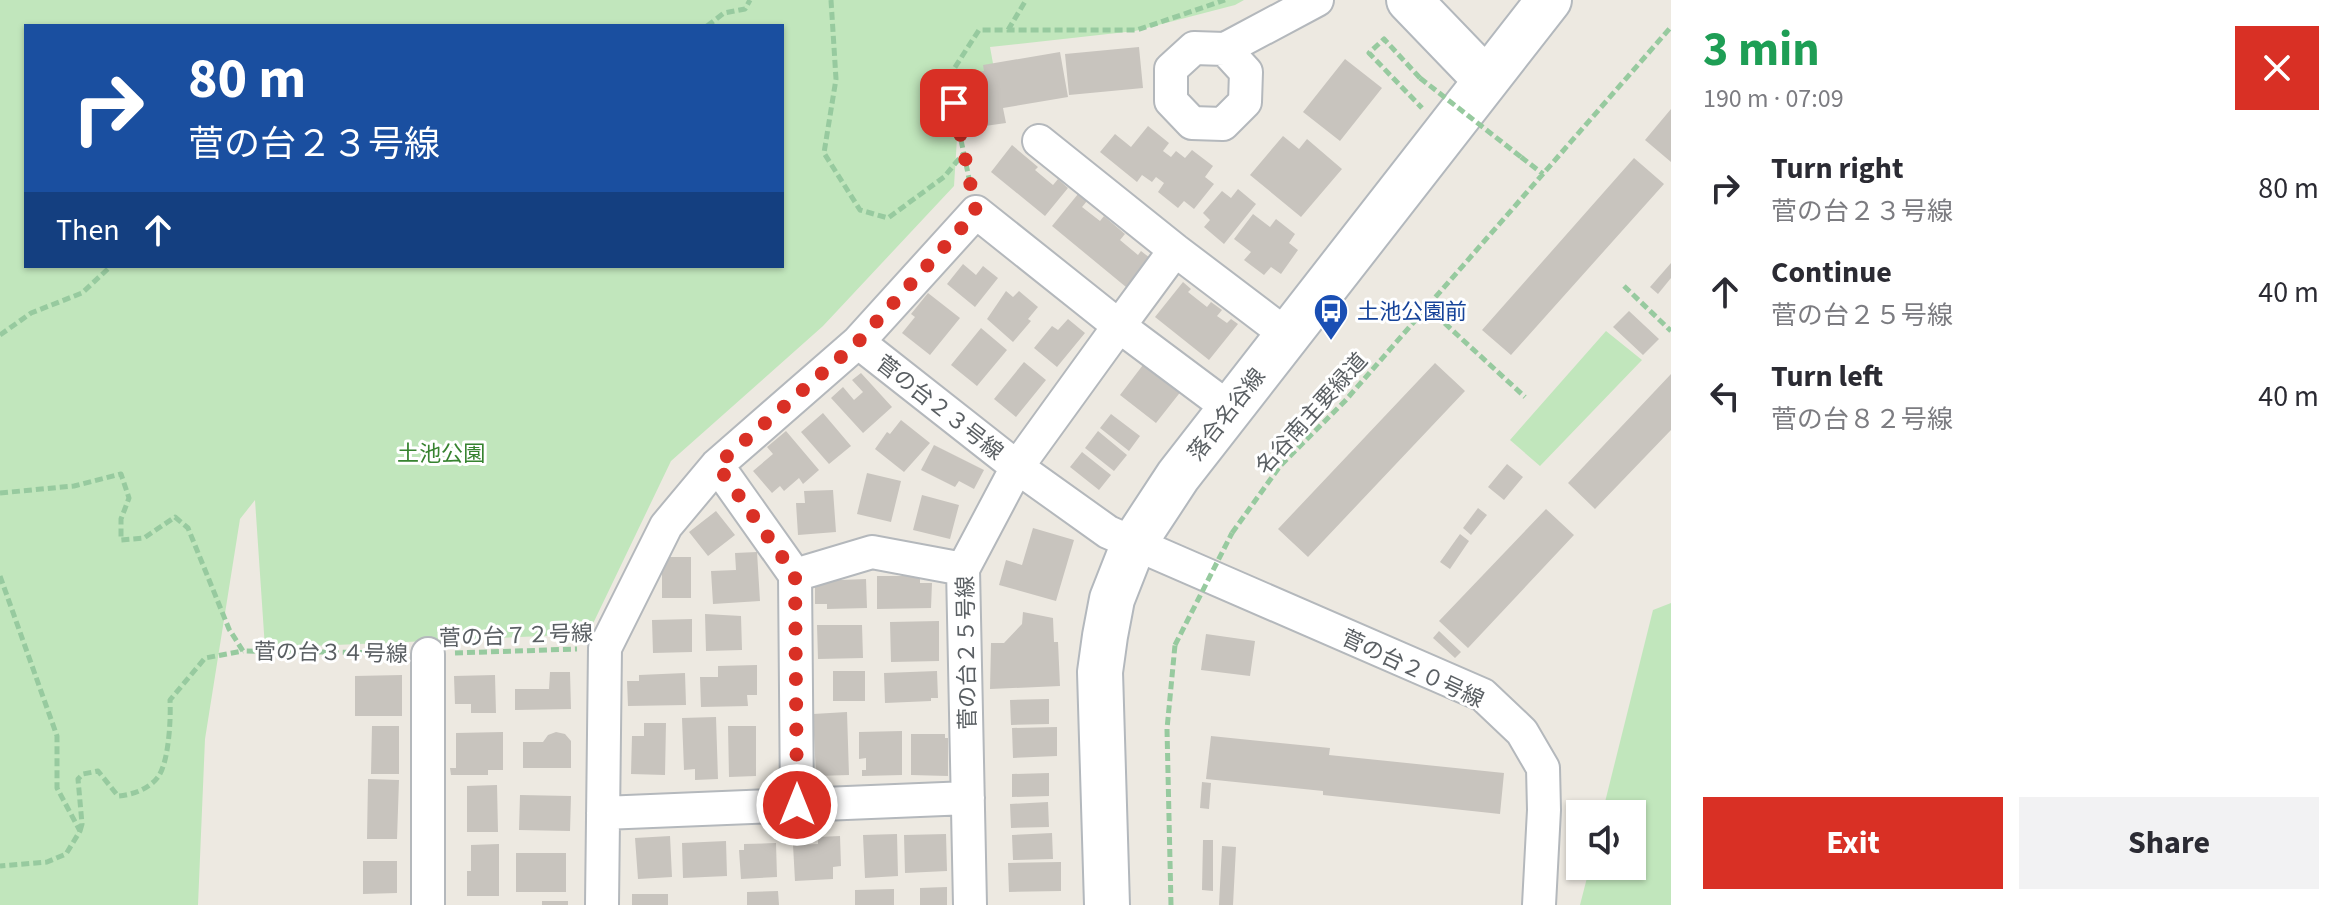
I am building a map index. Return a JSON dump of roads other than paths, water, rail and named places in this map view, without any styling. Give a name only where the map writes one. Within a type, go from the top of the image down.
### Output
[{"type":"street","points":[[1225,49],[1317,0]]},
{"type":"street","points":[[1409,0],[1486,80]]},
{"type":"street","name":"落合名谷線","points":[[1107,905],[1100,672],[1112,599],[1134,543],[1178,476],[1549,0]]},
{"type":"street","points":[[1039,141],[1287,335]]},
{"type":"street","points":[[858,342],[976,212],[1119,326],[1230,409]]},
{"type":"street","name":"菅の台２５号線","points":[[970,905],[963,569],[1017,467],[1175,250]]},
{"type":"street","name":"菅の台２３号線","points":[[602,905],[605,648],[666,526],[717,465],[858,342],[1017,467],[1108,532],[1134,543]]},
{"type":"street","points":[[717,465],[795,575],[797,805]]},
{"type":"street","name":"菅の台２０号線","points":[[1134,543],[1483,695],[1522,732],[1543,768],[1539,905]]},
{"type":"street","points":[[795,575],[872,552],[963,569]]},
{"type":"street","name":"菅の台３４号線","points":[[428,654],[428,905]]},
{"type":"street","points":[[603,813],[968,798]]},
{"type":"place","name":"土池公園前","points":[[1331,342]]},
{"type":"park label","name":"土池公園","points":[[441,453]]}]
